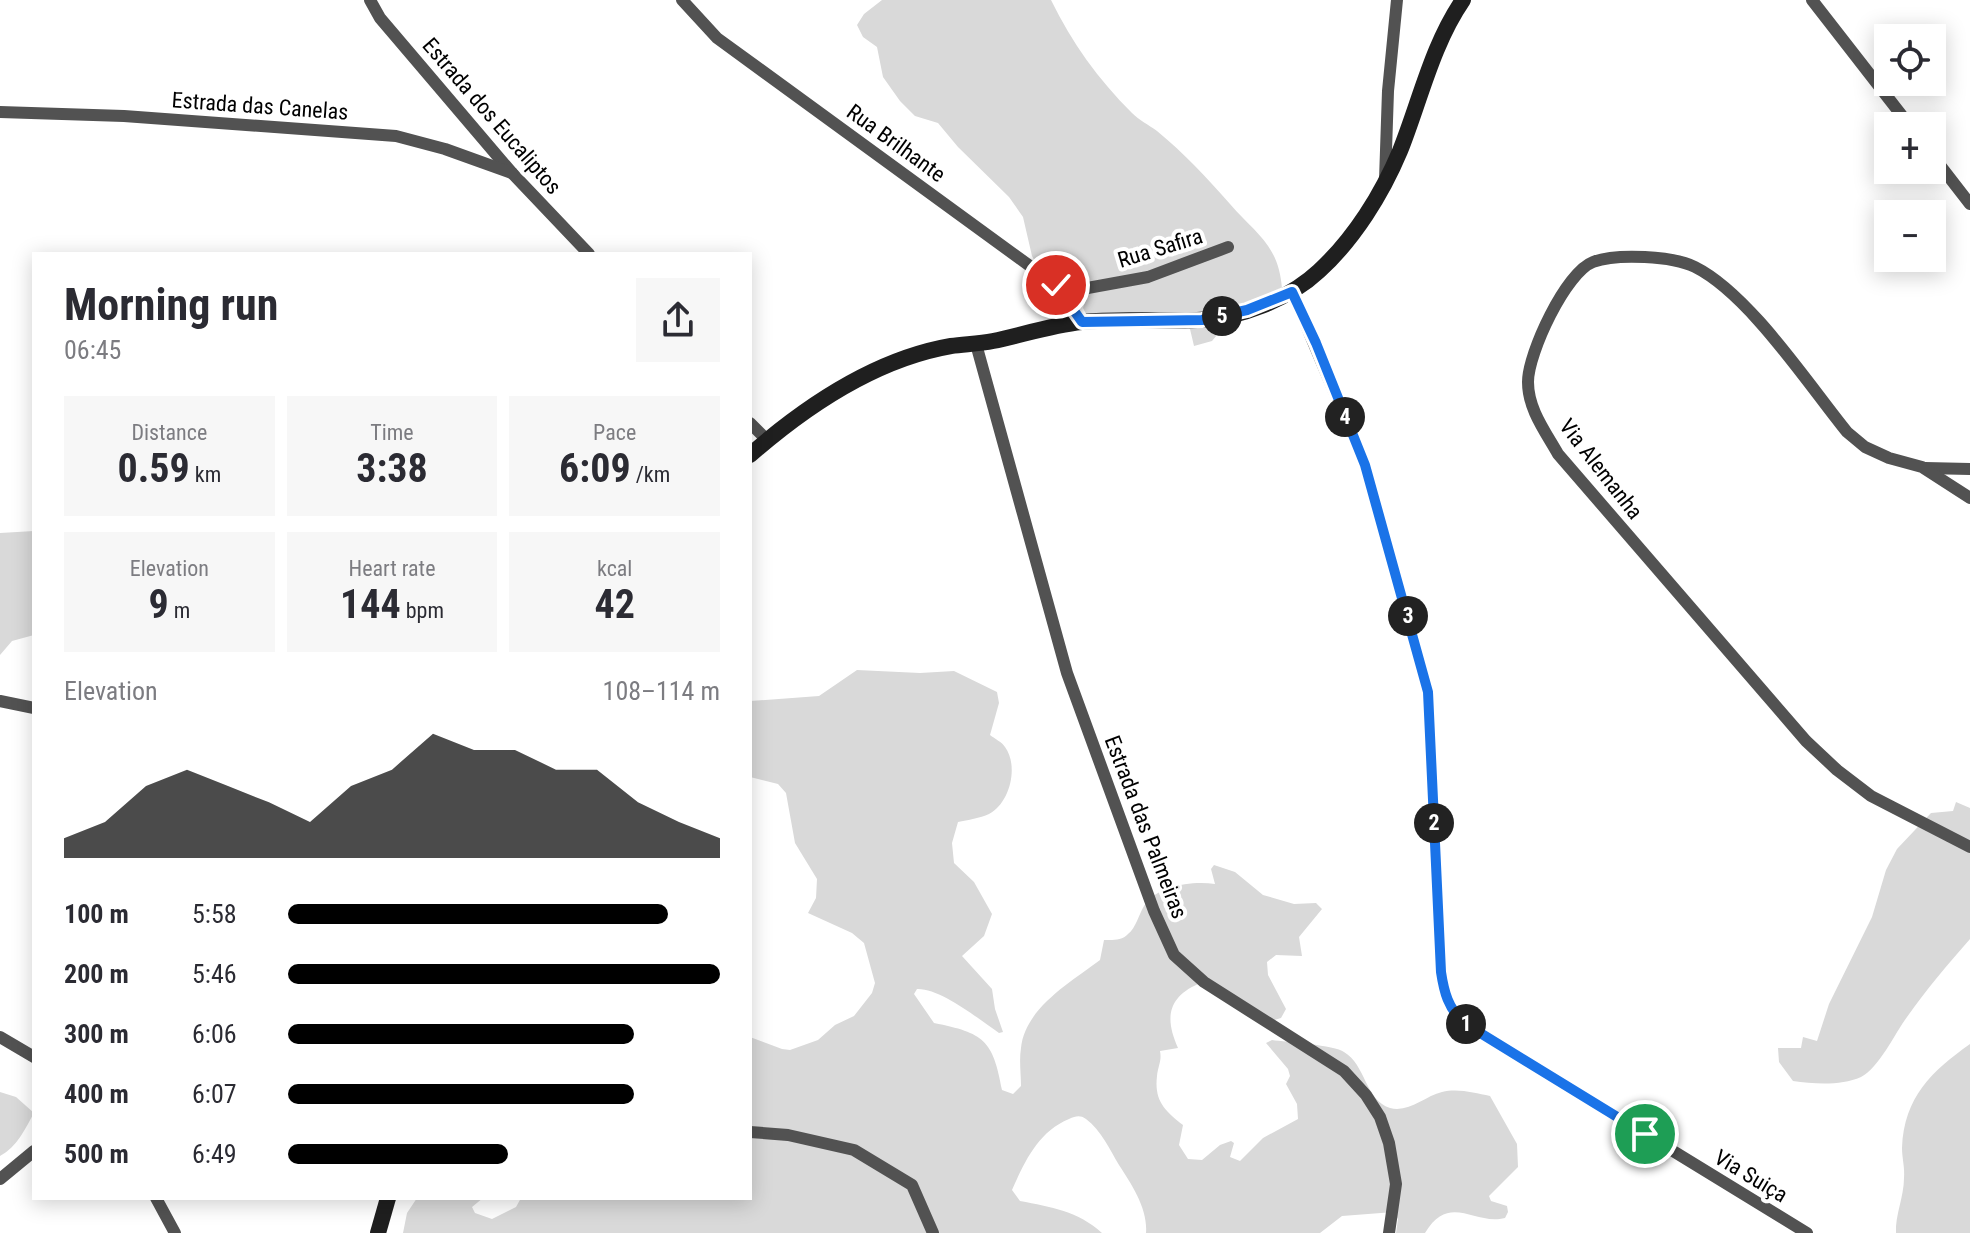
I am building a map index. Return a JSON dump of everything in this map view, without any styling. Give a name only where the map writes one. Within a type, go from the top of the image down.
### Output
[{"type":"main road","points":[[752,453],[806,410],[875,372],[951,346],[976,344],[1082,322],[1202,320],[1247,310],[1292,292],[1318,273],[1342,248],[1385,183],[1438,47],[1463,0]]},
{"type":"main road","points":[[378,1233],[387,1200]]},
{"type":"street","name":"Estrada dos Eucaliptos","points":[[370,0],[380,18],[512,173],[587,252]]},
{"type":"street","name":"Rua Brilhante","points":[[682,0],[717,38],[1056,285],[1082,322]]},
{"type":"street","points":[[1385,183],[1385,133],[1397,0]]},
{"type":"street","points":[[1812,0],[1899,112]]},
{"type":"street","name":"Estrada das Canelas","points":[[0,112],[124,116],[396,136],[445,149],[512,173]]},
{"type":"street","points":[[1946,173],[1970,204]]},
{"type":"street","name":"Rua Safira","points":[[1056,285],[1082,289],[1148,277],[1228,247]]},
{"type":"street","name":"Via Alemanha","points":[[1970,498],[1922,467],[1865,447],[1847,432],[1757,319],[1723,285],[1693,266],[1652,258],[1617,257],[1590,263],[1564,290],[1534,351],[1528,381],[1532,409],[1558,454],[1806,741],[1871,796],[1970,847]]},
{"type":"street","name":"Via Suiça","points":[[1292,292],[1365,465],[1428,692],[1441,972],[1450,1006],[1464,1023],[1807,1233]]},
{"type":"street","name":"Estrada das Palmeiras","points":[[976,344],[1067,673],[1154,911],[1174,955],[1204,982],[1344,1071],[1366,1095],[1380,1117],[1389,1143],[1396,1184],[1389,1233]]},
{"type":"street","points":[[752,425],[767,440]]},
{"type":"street","points":[[1922,467],[1970,469]]},
{"type":"street","points":[[2,702],[32,708]]},
{"type":"street","points":[[0,1037],[32,1056]]},
{"type":"street","points":[[752,1132],[788,1135],[854,1150],[912,1185],[933,1233]]},
{"type":"street","points":[[0,1179],[32,1153]]},
{"type":"street","points":[[157,1200],[175,1233]]},
{"type":"shaded area","points":[[882,0],[1051,0],[1077,46],[1108,87],[1135,116],[1186,157],[1265,241],[1276,261],[1282,289],[1231,318],[1212,341],[1194,346],[1190,329],[1177,321],[1086,314],[1083,308],[1088,293],[1055,280],[1038,267],[1032,256],[1023,217],[1009,197],[938,123],[915,116],[883,77],[877,47],[863,37],[857,25],[864,14]]},
{"type":"shaded area","points":[[32,531],[32,636],[12,641],[0,655],[0,533]]},
{"type":"shaded area","points":[[857,670],[954,671],[997,692],[999,703],[990,735],[1004,745],[1009,755],[1010,784],[996,809],[989,814],[958,822],[952,843],[954,863],[974,882],[992,914],[984,936],[962,956],[992,989],[1003,1032],[999,1033],[937,993],[917,989],[914,994],[934,1023],[975,1035],[990,1049],[1002,1090],[1013,1094],[1021,1086],[1021,1048],[1031,1020],[1051,997],[1100,960],[1104,940],[1126,936],[1144,906],[1158,893],[1186,884],[1215,884],[1211,869],[1214,865],[1235,872],[1263,895],[1294,904],[1316,903],[1322,909],[1299,937],[1302,956],[1276,955],[1267,962],[1268,975],[1286,1009],[1281,1018],[1271,1021],[1198,984],[1175,1003],[1170,1019],[1178,1048],[1160,1051],[1157,1092],[1162,1105],[1183,1125],[1179,1145],[1188,1159],[1202,1160],[1220,1145],[1231,1141],[1234,1143],[1230,1157],[1240,1161],[1263,1138],[1298,1119],[1297,1104],[1286,1084],[1290,1076],[1288,1069],[1266,1043],[1272,1040],[1331,1047],[1351,1058],[1375,1098],[1390,1108],[1404,1108],[1448,1091],[1490,1096],[1517,1144],[1518,1167],[1489,1196],[1491,1201],[1507,1206],[1505,1218],[1483,1218],[1453,1212],[1434,1221],[1425,1233],[1396,1233],[1398,1219],[1394,1212],[1342,1216],[1320,1233],[1146,1233],[1142,1206],[1129,1181],[1105,1140],[1086,1119],[1078,1116],[1058,1125],[1041,1140],[1012,1190],[1020,1201],[1074,1215],[1102,1233],[403,1233],[407,1213],[416,1200],[481,1200],[472,1207],[475,1213],[492,1219],[516,1207],[520,1200],[752,1200],[752,1038],[790,1050],[818,1040],[835,1025],[854,1016],[872,993],[875,983],[864,943],[852,933],[808,913],[816,898],[817,879],[795,843],[786,793],[778,784],[752,778],[752,701],[819,696]]},
{"type":"shaded area","points":[[1956,802],[1970,808],[1970,939],[1922,997],[1868,1072],[1853,1080],[1836,1083],[1793,1081],[1779,1062],[1778,1048],[1801,1048],[1803,1037],[1817,1041],[1829,1004],[1872,917],[1886,870],[1897,849],[1931,813],[1953,811]]},
{"type":"shaded area","points":[[1970,1044],[1970,1233],[1896,1233],[1904,1185],[1902,1148],[1908,1114],[1932,1075]]},
{"type":"shaded area","points":[[0,1092],[16,1097],[32,1111],[32,1117],[16,1143],[0,1156]]},
{"type":"route","points":[[1056,285],[1082,322],[1202,320],[1247,310],[1292,292],[1365,465],[1428,692],[1444,992],[1450,1006],[1464,1023],[1645,1134]]}]
